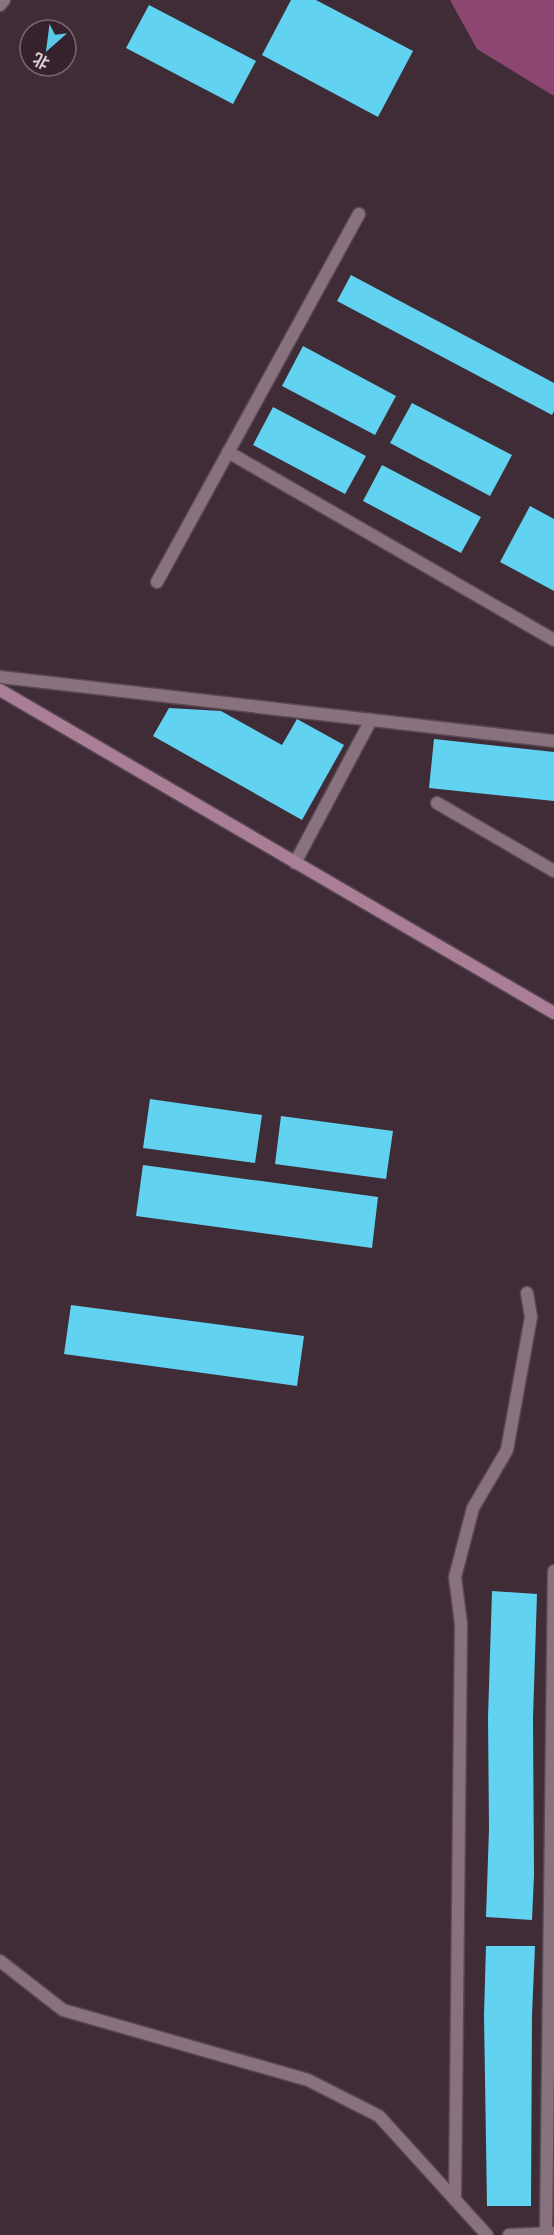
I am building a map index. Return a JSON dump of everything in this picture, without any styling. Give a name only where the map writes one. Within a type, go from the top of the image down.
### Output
[{"type":"main road","points":[[0,690],[554,1013]]},
{"type":"street","points":[[0,5],[4,0]]},
{"type":"street","points":[[157,582],[359,214]]},
{"type":"street","points":[[228,452],[554,640]]},
{"type":"street","points":[[0,677],[554,741]]},
{"type":"street","points":[[295,863],[371,720]]},
{"type":"street","points":[[437,803],[554,871]]},
{"type":"street","points":[[455,2199],[461,1624],[454,1578],[472,1508],[507,1450],[531,1317],[527,1293]]},
{"type":"street","points":[[509,2235],[550,2233],[554,1571]]},
{"type":"street","points":[[0,1961],[63,2010],[308,2080],[379,2115],[487,2235]]},
{"type":"shaded area","points":[[450,0],[554,0],[554,96],[477,49]]},
{"type":"building","points":[[291,0],[316,0],[413,51],[378,117],[262,55]]},
{"type":"building","points":[[149,5],[256,61],[233,104],[126,48]]},
{"type":"building","points":[[351,275],[554,383],[552,415],[337,301]]},
{"type":"building","points":[[303,346],[396,396],[375,435],[282,386]]},
{"type":"building","points":[[412,403],[512,455],[490,496],[390,443]]},
{"type":"building","points":[[273,407],[366,456],[345,494],[253,445]]},
{"type":"building","points":[[382,465],[481,517],[461,553],[363,501]]},
{"type":"building","points":[[530,506],[554,519],[554,591],[500,562]]},
{"type":"building","points":[[169,708],[221,711],[282,745],[297,719],[344,745],[302,820],[153,736]]},
{"type":"building","points":[[434,739],[554,752],[554,801],[429,788]]},
{"type":"building","points":[[150,1099],[262,1115],[255,1163],[143,1148]]},
{"type":"building","points":[[281,1116],[393,1131],[386,1179],[275,1164]]},
{"type":"building","points":[[143,1165],[378,1197],[372,1248],[136,1216]]},
{"type":"building","points":[[71,1305],[304,1336],[297,1386],[64,1354]]},
{"type":"building","points":[[492,1591],[537,1594],[533,1718],[532,1920],[486,1917]]},
{"type":"building","points":[[486,1946],[535,1946],[532,2015],[531,2206],[487,2206],[484,2015]]}]
